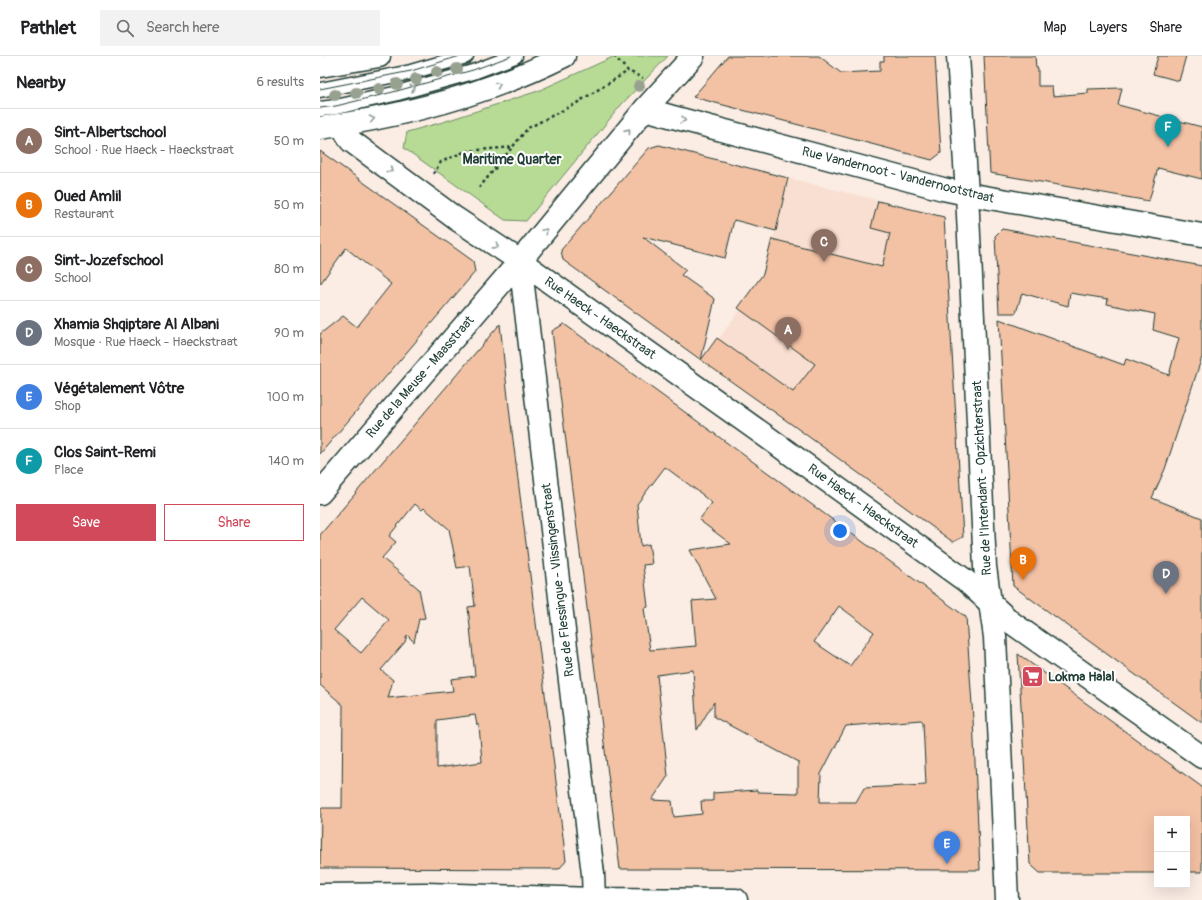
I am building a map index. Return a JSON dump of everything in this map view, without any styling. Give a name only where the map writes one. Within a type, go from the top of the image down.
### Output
[{"type":"street","points":[[320,66],[369,59],[379,56]]},
{"type":"street","points":[[320,128],[369,120],[450,101],[495,86],[564,56]]},
{"type":"street","name":"Rue de la Meuse - Maasstraat","points":[[320,493],[520,261],[646,108],[694,56]]},
{"type":"street","name":"Rue de l'Intendant - Opzichterstraat","points":[[958,56],[967,194],[985,567],[995,637],[1007,900]]},
{"type":"street","name":"Rue Vandernoot - Vandernootstraat","points":[[646,108],[673,117],[889,175],[967,194],[1202,235]]},
{"type":"street","name":"Rue Haeck - Haeckstraat","points":[[343,125],[346,134],[351,141],[455,218],[520,261],[966,580],[1012,623],[1202,757]]},
{"type":"street","name":"Rue de Flessingue - Vlissingenstraat","points":[[520,261],[593,874],[594,899]]},
{"type":"street","points":[[320,894],[426,897],[736,900]]},
{"type":"lane","points":[[320,90],[411,72],[466,56]]},
{"type":"lane","points":[[320,109],[336,107],[394,94],[473,72],[515,56]]},
{"type":"path","points":[[614,56],[628,71],[649,81]]},
{"type":"path","points":[[479,188],[528,128],[575,104],[628,71]]},
{"type":"path","points":[[431,176],[441,162],[466,151],[513,147]]},
{"type":"shaded area","points":[[788,178],[897,205],[882,267],[820,389],[794,426],[702,361],[740,310],[738,308],[763,274],[772,239],[777,228]]},
{"type":"green space","points":[[615,56],[668,56],[622,104],[526,221],[505,220],[404,148],[407,132],[443,122],[538,91]]},
{"type":"building","points":[[728,56],[819,56],[841,73],[880,71],[880,61],[884,61],[884,56],[935,56],[941,153],[932,160],[693,97]]},
{"type":"building","points":[[984,56],[1035,56],[1036,68],[1038,68],[1038,86],[1052,86],[1053,96],[1088,93],[1088,89],[1122,88],[1118,105],[1202,127],[1202,179],[1158,168],[1149,201],[990,173]]},
{"type":"building","points":[[1158,56],[1186,56],[1179,81],[1153,74]]},
{"type":"building","points":[[659,145],[788,178],[776,231],[734,220],[725,258],[643,237],[686,270],[681,275],[715,299],[701,360],[563,260],[561,250],[649,148]]},
{"type":"building","points":[[320,151],[473,261],[475,272],[320,454],[320,334],[343,316],[357,327],[391,284],[346,248],[320,284]]},
{"type":"building","points":[[878,201],[944,217],[963,537],[953,542],[701,360],[717,338],[793,392],[815,364],[738,308],[763,274],[772,239],[882,267],[890,233],[871,228]]},
{"type":"building","points":[[1002,229],[1202,266],[1202,357],[1165,469],[1152,498],[1202,518],[1202,723],[1013,586],[999,319],[1124,365],[1126,359],[1169,375],[1179,338],[1153,330],[1155,314],[1107,304],[1108,299],[1070,293],[1068,306],[1022,293],[1016,313],[999,313],[995,236]]},
{"type":"building","points":[[500,324],[510,416],[566,861],[559,869],[320,868],[321,808],[342,808],[343,705],[320,685],[320,535]],"holes":[[[415,504],[422,510],[424,508],[449,529],[457,568],[470,566],[475,606],[468,607],[475,676],[451,679],[453,691],[388,698],[393,680],[381,670],[405,642],[407,635],[414,642],[419,619],[425,618],[419,589],[382,558],[396,542],[389,536]],[[362,597],[389,620],[361,653],[334,630]],[[475,715],[477,725],[479,725],[482,762],[437,768],[437,720]]]},
{"type":"building","points":[[564,324],[966,617],[973,719],[980,870],[620,869],[552,331]],"holes":[[[665,467],[712,503],[699,520],[731,544],[690,550],[716,599],[692,601],[696,646],[650,650],[644,608],[648,607],[643,565],[652,564],[649,544],[641,546],[637,504]],[[839,606],[874,632],[850,666],[814,642]],[[693,670],[697,730],[714,702],[714,717],[798,762],[798,793],[758,792],[757,790],[713,793],[713,801],[701,801],[702,814],[674,817],[672,801],[652,800],[668,776],[657,675]],[[921,720],[923,722],[926,785],[864,788],[856,802],[820,802],[821,774],[846,726]]]},
{"type":"building","points":[[1018,654],[1202,787],[1202,872],[1190,872],[1190,816],[1154,816],[1154,873],[1040,873],[1030,864]]},
{"type":"tram line","points":[[320,89],[411,71],[460,56]]},
{"type":"tram line","points":[[320,108],[336,106],[393,92],[473,70],[511,56]]},
{"type":"place","name":"Clos Saint-Remi","points":[[1168,147]]},
{"type":"place","name":"Sint-Jozefschool","points":[[824,262]]},
{"type":"place","name":"Sint-Albertschool","points":[[788,350]]},
{"type":"place","name":"Oued Amlil","points":[[1023,580]]},
{"type":"place","name":"Xhamia Shqiptare Al Albani","points":[[1166,594]]},
{"type":"place","name":"Lokma Halal","points":[[1033,677]]},
{"type":"place","name":"Végétalement Vôtre","points":[[947,864]]},
{"type":"district","name":"Maritime Quarter","points":[[512,159]]}]
